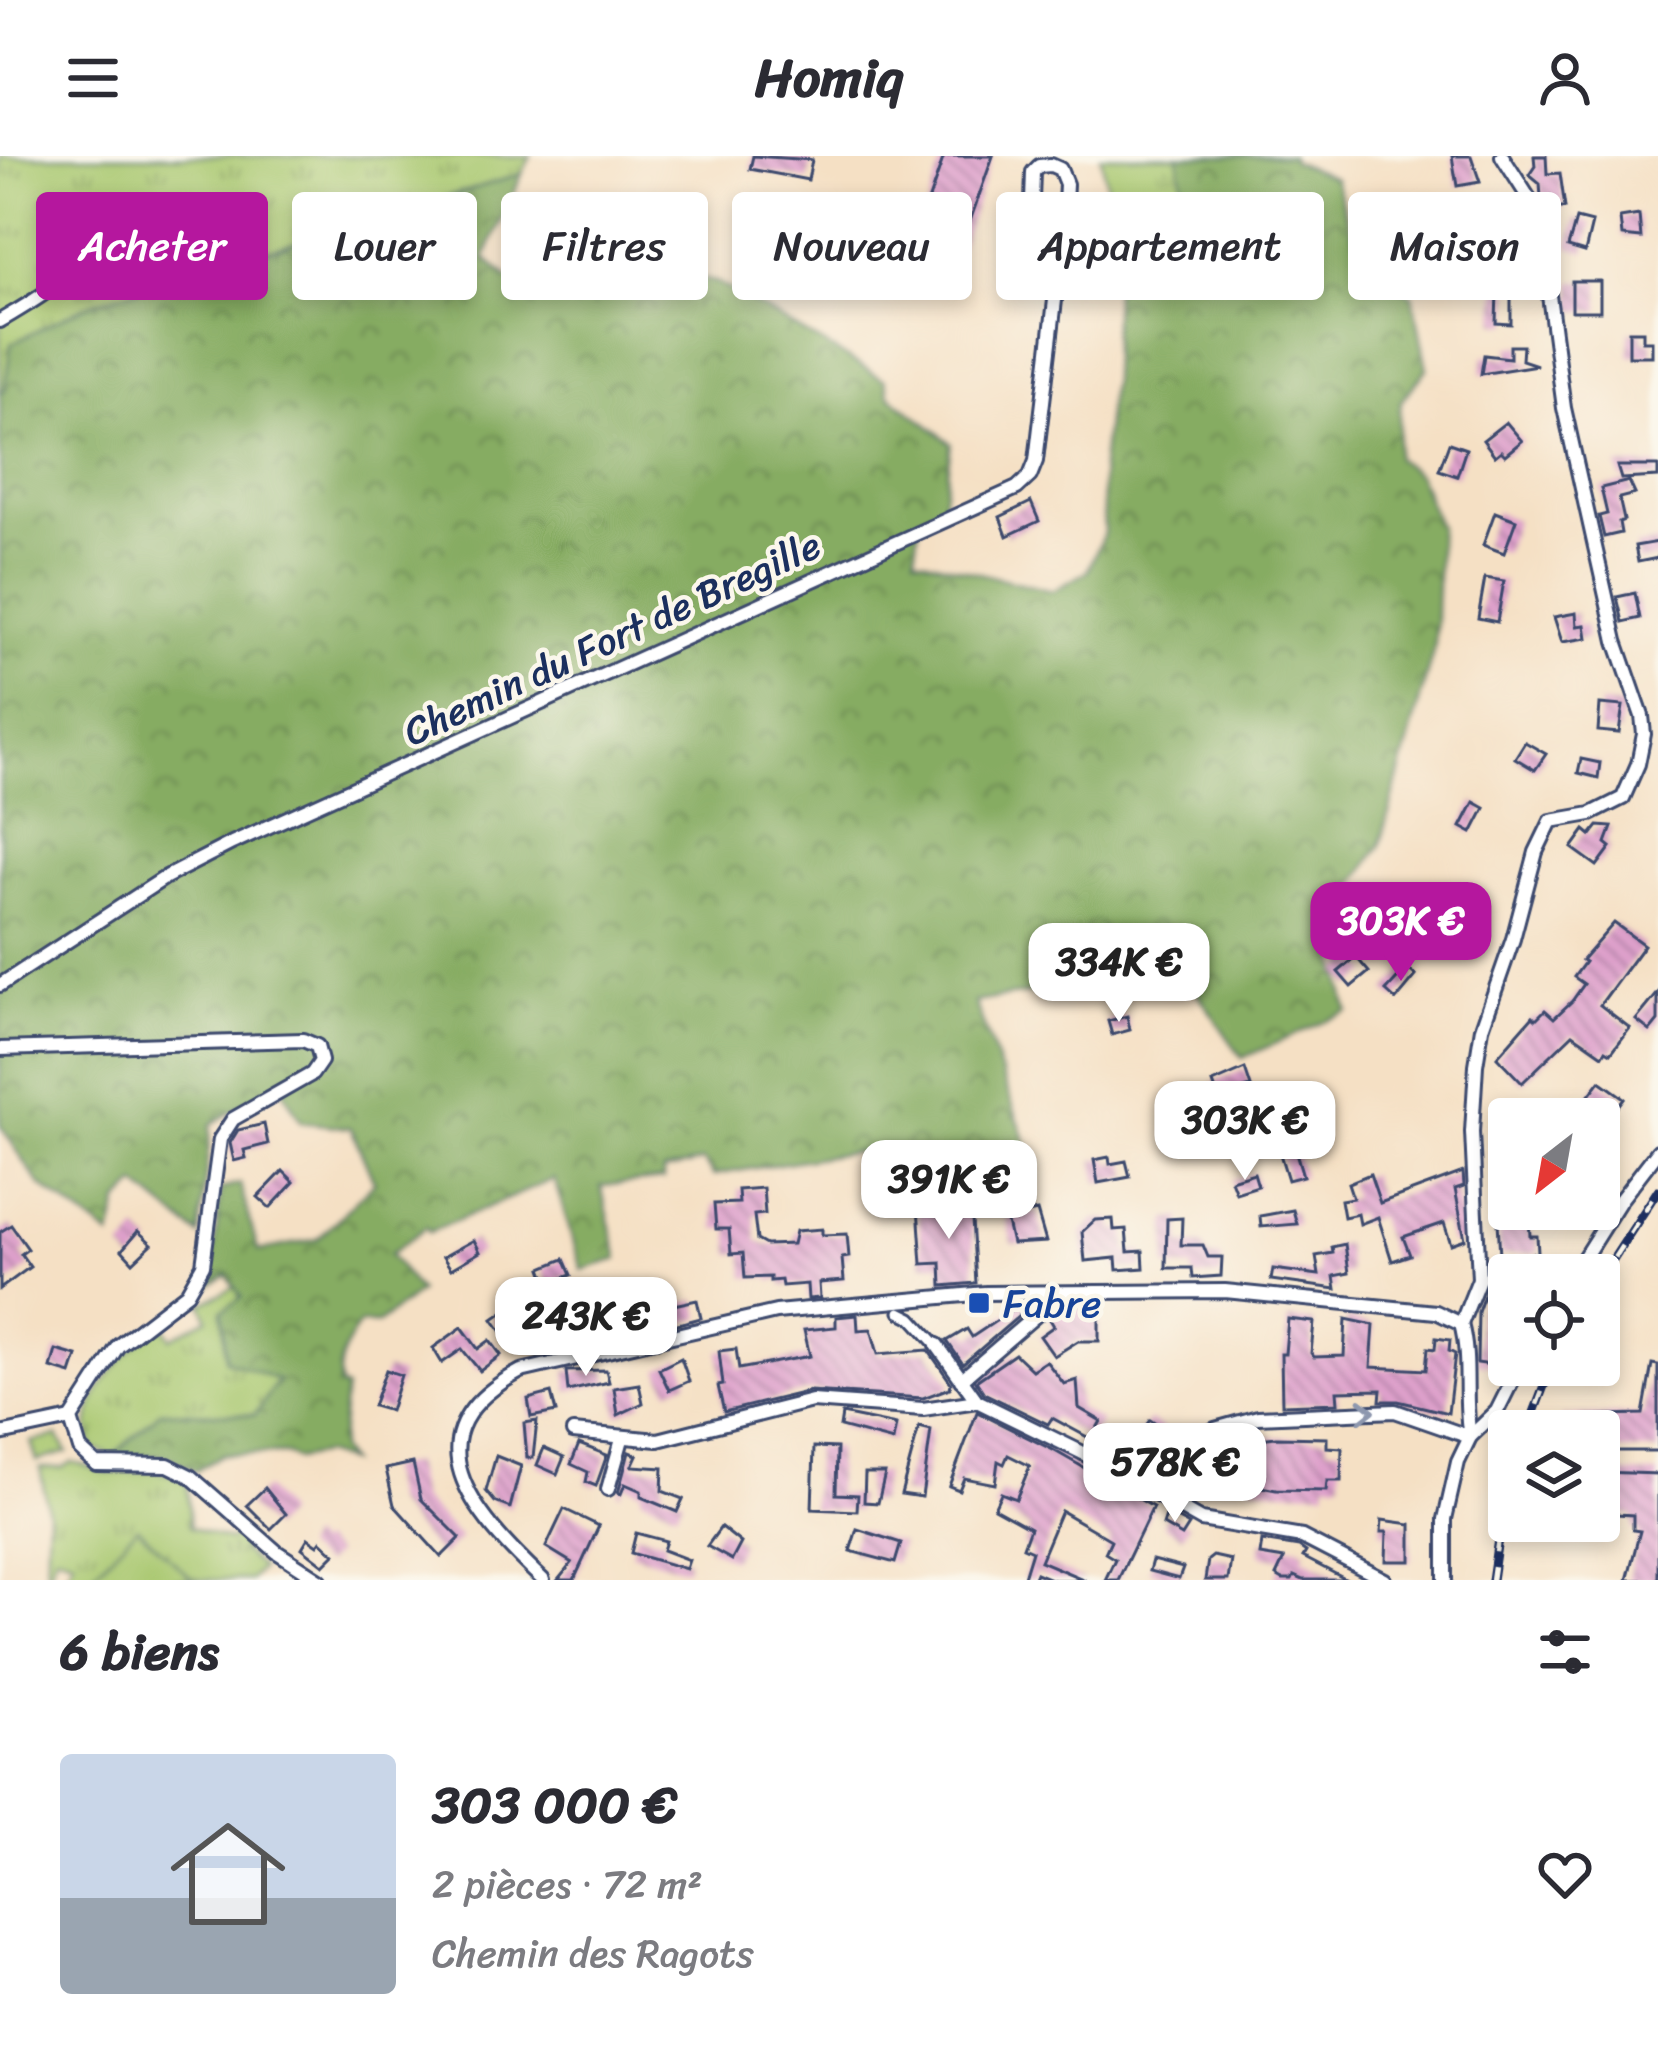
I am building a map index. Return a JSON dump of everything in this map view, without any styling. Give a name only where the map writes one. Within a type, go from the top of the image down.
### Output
[{"type":"street","points":[[1470,1437],[1464,1401],[1466,1343],[1460,1324],[1479,1279],[1473,1154],[1482,1028],[1536,852],[1551,821],[1591,814],[1623,798],[1638,764],[1644,734],[1611,619],[1564,408],[1540,228],[1530,200],[1502,156]]},
{"type":"street","name":"Chemin du Fort de Bregille","points":[[1040,166],[1060,169],[1066,184],[1064,224],[1032,201],[1033,172],[1040,166]]},
{"type":"street","points":[[0,321],[36,296]]},
{"type":"street","name":"Chemin du Fort de Bregille","points":[[0,985],[166,877],[232,843],[1017,488],[1030,476],[1036,461],[1055,300]]},
{"type":"street","points":[[0,1049],[302,1040],[313,1041],[321,1053],[319,1067],[312,1074],[227,1124],[220,1139],[203,1265],[196,1282],[118,1346],[71,1419],[72,1432],[86,1457],[96,1464],[168,1465],[190,1476],[277,1552],[320,1580]]},
{"type":"street","points":[[1587,1254],[1658,1151]]},
{"type":"street","points":[[543,1580],[468,1493],[457,1464],[458,1432],[471,1406],[489,1388],[521,1371],[776,1312],[1052,1291],[1225,1291],[1418,1310],[1460,1324]]},
{"type":"street","points":[[961,1380],[1048,1304],[1052,1291]]},
{"type":"street","points":[[900,1312],[937,1345],[977,1401],[1201,1520],[1302,1538],[1385,1580]]},
{"type":"street","points":[[1445,1580],[1448,1506],[1458,1462],[1470,1437],[1492,1418],[1509,1386]]},
{"type":"street","points":[[573,1432],[658,1441],[812,1401],[922,1408],[977,1401]]},
{"type":"street","points":[[1152,1492],[1194,1442],[1215,1429],[1258,1417],[1395,1411],[1470,1437]]},
{"type":"street","points":[[0,1434],[71,1419]]},
{"type":"street","points":[[608,1490],[622,1438]]},
{"type":"green space","points":[[0,156],[531,156],[522,174],[462,192],[292,192],[292,243],[268,250],[268,192],[36,192],[36,300],[102,300],[89,304],[0,392]]},
{"type":"green space","points":[[1101,156],[1178,156],[1184,192],[1108,192]]},
{"type":"green space","points":[[1178,156],[1291,156],[1292,161],[1334,178],[1348,219],[1348,300],[1414,300],[1427,369],[1401,401],[1396,458],[1418,475],[1439,527],[1435,644],[1380,846],[1328,924],[1348,1011],[1242,1058],[1181,969],[975,1002],[1031,1155],[1026,1163],[1015,1158],[997,1164],[923,1154],[852,1152],[713,1175],[703,1161],[663,1171],[663,1179],[601,1186],[619,1259],[582,1270],[554,1179],[429,1232],[426,1227],[390,1254],[419,1292],[377,1324],[359,1324],[346,1346],[339,1369],[340,1387],[345,1389],[339,1450],[348,1462],[323,1454],[296,1459],[285,1454],[223,1454],[196,1471],[166,1456],[113,1456],[161,1411],[255,1415],[278,1380],[226,1360],[222,1311],[242,1297],[227,1275],[210,1286],[221,1189],[240,1184],[258,1251],[318,1239],[374,1182],[351,1128],[301,1122],[279,1083],[211,1124],[199,1235],[137,1185],[119,1203],[111,1237],[39,1184],[0,1125],[0,392],[4,391],[11,344],[102,300],[268,300],[268,250],[292,243],[292,300],[477,300],[477,192],[462,192],[522,174],[514,192],[501,192],[501,222],[485,258],[501,272],[501,300],[708,300],[708,280],[718,283],[732,291],[732,300],[747,300],[885,380],[889,395],[951,443],[943,505],[920,519],[915,557],[1052,591],[1087,572],[1104,533],[1101,465],[1114,300],[1324,300],[1324,192],[1184,192]]},
{"type":"green space","points":[[235,1286],[279,1380],[255,1415],[162,1411],[113,1456],[94,1449],[90,1414],[120,1362],[163,1324],[171,1338],[208,1318],[202,1304]]},
{"type":"green space","points":[[58,1436],[67,1452],[37,1461],[31,1442]]},
{"type":"green space","points":[[72,1462],[105,1472],[150,1471],[178,1477],[187,1483],[190,1527],[228,1540],[241,1534],[251,1542],[242,1551],[261,1568],[250,1580],[193,1580],[137,1528],[87,1580],[63,1580],[73,1559],[56,1554],[46,1580],[48,1512],[40,1468],[62,1468]]},
{"type":"green space","points":[[137,1527],[193,1580],[87,1580]]},
{"type":"building","points":[[753,156],[812,160],[808,180],[750,169]]},
{"type":"building","points":[[944,156],[993,156],[972,215],[972,192],[931,192]]},
{"type":"building","points":[[1452,156],[1471,156],[1480,182],[1457,186]]},
{"type":"building","points":[[1534,156],[1546,156],[1547,174],[1560,173],[1565,208],[1561,208],[1561,192],[1541,192],[1540,184],[1529,175]]},
{"type":"building","points":[[1639,215],[1641,238],[1622,236],[1620,218]]},
{"type":"building","points":[[1576,219],[1592,223],[1585,252],[1568,247]]},
{"type":"building","points":[[1572,281],[1600,281],[1600,311],[1572,311]]},
{"type":"building","points":[[1497,300],[1511,300],[1511,324],[1496,323]]},
{"type":"building","points":[[1629,331],[1643,331],[1643,341],[1652,341],[1652,356],[1629,356]]},
{"type":"building","points":[[1510,346],[1523,346],[1522,360],[1537,365],[1481,374],[1484,355],[1510,358]]},
{"type":"building","points":[[1506,422],[1522,441],[1505,455],[1501,451],[1495,456],[1483,440]]},
{"type":"building","points":[[1449,443],[1466,449],[1457,476],[1439,470]]},
{"type":"building","points":[[1617,466],[1658,466],[1658,477],[1621,479]]},
{"type":"building","points":[[1629,481],[1635,494],[1619,498],[1624,520],[1619,522],[1621,533],[1604,537],[1599,516],[1607,514],[1601,488]]},
{"type":"building","points":[[1031,502],[1039,521],[1007,536],[1000,517]]},
{"type":"building","points":[[1495,512],[1516,520],[1504,553],[1483,545]]},
{"type":"building","points":[[1658,542],[1658,558],[1638,562],[1635,546]]},
{"type":"building","points":[[1485,578],[1504,581],[1497,622],[1478,618]]},
{"type":"building","points":[[1635,593],[1640,618],[1623,622],[1617,597]]},
{"type":"building","points":[[1576,613],[1577,626],[1585,625],[1587,638],[1562,642],[1554,617]]},
{"type":"building","points":[[1600,704],[1623,706],[1619,733],[1598,731]]},
{"type":"building","points":[[1525,742],[1546,754],[1535,770],[1515,758]]},
{"type":"building","points":[[1581,759],[1600,763],[1598,778],[1578,773]]},
{"type":"building","points":[[1474,802],[1485,808],[1472,833],[1461,827]]},
{"type":"building","points":[[1598,826],[1612,827],[1606,843],[1611,847],[1597,866],[1572,848],[1585,830],[1591,835]]},
{"type":"building","points":[[1614,923],[1644,945],[1600,1005],[1630,1028],[1611,1053],[1606,1050],[1603,1055],[1573,1034],[1522,1083],[1497,1057],[1533,1016],[1536,1019],[1545,1010],[1554,1018],[1572,1001],[1584,984],[1574,977],[1582,960]]},
{"type":"building","points":[[1356,957],[1369,972],[1351,987],[1338,972]]},
{"type":"building","points":[[1407,968],[1416,976],[1396,1000],[1386,991]]},
{"type":"building","points":[[1658,993],[1658,1021],[1650,1031],[1636,1020]]},
{"type":"building","points":[[1127,1016],[1130,1030],[1112,1035],[1108,1021]]},
{"type":"building","points":[[1245,1069],[1251,1087],[1218,1097],[1213,1083]]},
{"type":"building","points":[[1600,1081],[1624,1098],[1620,1103],[1620,1098],[1587,1098]]},
{"type":"building","points":[[264,1124],[268,1144],[244,1150],[246,1158],[234,1161],[230,1143],[238,1130]]},
{"type":"building","points":[[1295,1149],[1303,1176],[1288,1180],[1280,1154]]},
{"type":"building","points":[[1109,1157],[1110,1164],[1126,1161],[1130,1177],[1098,1183],[1094,1160]]},
{"type":"building","points":[[283,1171],[294,1182],[270,1208],[258,1197]]},
{"type":"building","points":[[1463,1172],[1464,1186],[1455,1189],[1465,1239],[1451,1244],[1444,1223],[1403,1237],[1410,1255],[1392,1261],[1378,1217],[1360,1224],[1358,1214],[1344,1217],[1341,1200],[1353,1198],[1348,1183],[1370,1174],[1380,1203]]},
{"type":"building","points":[[1254,1173],[1258,1186],[1236,1193],[1231,1180]]},
{"type":"building","points":[[763,1188],[765,1214],[754,1215],[757,1240],[766,1245],[793,1244],[796,1231],[847,1234],[844,1281],[819,1283],[820,1298],[808,1299],[807,1284],[782,1286],[781,1280],[770,1281],[770,1277],[745,1278],[743,1253],[731,1254],[729,1229],[716,1229],[714,1204],[739,1203],[738,1190]]},
{"type":"building","points":[[971,1204],[976,1283],[942,1286],[941,1263],[922,1264],[918,1207]]},
{"type":"building","points":[[1293,1210],[1297,1224],[1261,1227],[1260,1216]]},
{"type":"building","points":[[1037,1211],[1046,1242],[1012,1244],[1006,1218]]},
{"type":"building","points":[[1182,1218],[1181,1245],[1203,1245],[1208,1257],[1222,1257],[1221,1276],[1193,1278],[1192,1268],[1166,1268],[1167,1219]]},
{"type":"building","points":[[1113,1219],[1114,1230],[1126,1229],[1128,1252],[1143,1251],[1144,1268],[1117,1270],[1116,1258],[1085,1261],[1082,1232],[1095,1220]]},
{"type":"building","points":[[11,1225],[28,1249],[21,1254],[30,1267],[0,1289],[0,1232]]},
{"type":"building","points":[[1498,1230],[1530,1230],[1530,1236],[1537,1236],[1538,1253],[1500,1254]]},
{"type":"building","points":[[138,1231],[152,1244],[133,1262],[122,1250]]},
{"type":"building","points":[[474,1240],[480,1252],[451,1269],[443,1257]]},
{"type":"building","points":[[1345,1244],[1349,1273],[1334,1276],[1336,1289],[1271,1280],[1273,1269],[1319,1275],[1316,1256],[1333,1253],[1332,1247]]},
{"type":"building","points":[[564,1259],[571,1275],[548,1284],[542,1268]]},
{"type":"building","points":[[1488,1284],[1488,1365],[1477,1363],[1478,1312]]},
{"type":"building","points":[[560,1296],[568,1320],[582,1316],[585,1330],[561,1337],[550,1299]]},
{"type":"building","points":[[697,1300],[701,1318],[670,1326],[669,1306]]},
{"type":"building","points":[[516,1303],[528,1320],[505,1336],[493,1319]]},
{"type":"building","points":[[1015,1303],[1034,1303],[963,1364],[947,1341],[967,1329],[972,1337],[1017,1307]]},
{"type":"building","points":[[1062,1303],[1099,1303],[1099,1341],[1078,1341],[1054,1356],[1040,1336],[1054,1326],[1049,1318]]},
{"type":"building","points":[[857,1315],[858,1330],[871,1329],[878,1354],[928,1350],[950,1388],[923,1398],[810,1391],[724,1412],[718,1386],[723,1385],[719,1351],[736,1349],[739,1369],[810,1356],[804,1330],[836,1327],[836,1317]]},
{"type":"building","points":[[625,1318],[629,1334],[609,1339],[605,1324]]},
{"type":"building","points":[[1288,1319],[1314,1322],[1314,1357],[1344,1356],[1346,1319],[1374,1325],[1371,1367],[1426,1370],[1428,1348],[1435,1349],[1436,1338],[1450,1340],[1449,1351],[1455,1354],[1448,1413],[1380,1401],[1381,1390],[1337,1391],[1338,1403],[1282,1405],[1281,1354],[1285,1354]]},
{"type":"building","points":[[462,1327],[478,1349],[490,1340],[501,1355],[480,1371],[462,1349],[442,1363],[433,1348]]},
{"type":"building","points":[[56,1350],[77,1356],[71,1374],[51,1368]]},
{"type":"building","points":[[1015,1354],[1032,1370],[1046,1361],[1064,1384],[1077,1380],[1079,1408],[1101,1421],[1091,1439],[1052,1418],[1048,1424],[984,1393],[976,1381]]},
{"type":"building","points":[[681,1358],[689,1381],[669,1390],[659,1369]]},
{"type":"building","points":[[1652,1364],[1658,1365],[1658,1451],[1620,1451],[1620,1415],[1643,1414]]},
{"type":"building","points":[[386,1370],[401,1375],[390,1411],[373,1406]]},
{"type":"building","points":[[606,1370],[609,1382],[568,1391],[566,1371]]},
{"type":"building","points":[[639,1384],[643,1403],[618,1415],[614,1388]]},
{"type":"building","points":[[551,1393],[556,1412],[531,1417],[528,1399]]},
{"type":"building","points":[[977,1412],[1153,1507],[1118,1580],[1105,1580],[1115,1559],[1105,1553],[1111,1540],[1061,1511],[1040,1561],[1085,1580],[1053,1580],[1036,1573],[1033,1580],[1023,1580],[1032,1551],[1023,1547],[1030,1528],[994,1508],[1001,1493],[1016,1499],[1030,1466],[1008,1455],[1004,1464],[998,1461],[995,1484],[964,1478],[959,1490],[949,1486]]},
{"type":"building","points":[[842,1414],[896,1425],[893,1441],[840,1427]]},
{"type":"building","points":[[1150,1420],[1170,1434],[1145,1464],[1127,1451]]},
{"type":"building","points":[[537,1421],[533,1458],[527,1458],[524,1423]]},
{"type":"building","points":[[919,1427],[931,1430],[922,1497],[901,1494]]},
{"type":"building","points":[[1327,1438],[1327,1447],[1342,1448],[1341,1481],[1327,1481],[1326,1491],[1251,1485],[1237,1472],[1238,1453],[1251,1440]]},
{"type":"building","points":[[579,1444],[607,1455],[596,1486],[586,1482],[588,1472],[571,1464]]},
{"type":"building","points":[[814,1447],[837,1448],[836,1494],[858,1495],[857,1511],[812,1509]]},
{"type":"building","points":[[544,1448],[564,1457],[557,1474],[537,1465]]},
{"type":"building","points":[[629,1452],[637,1455],[632,1466],[663,1468],[662,1491],[683,1499],[677,1512],[641,1497],[641,1491],[625,1484],[618,1493]]},
{"type":"building","points":[[496,1456],[521,1466],[510,1508],[495,1502],[486,1491]]},
{"type":"building","points":[[413,1463],[421,1499],[460,1538],[441,1557],[394,1505],[386,1469]]},
{"type":"building","points":[[865,1473],[885,1473],[878,1503],[864,1502]]},
{"type":"building","points":[[1620,1473],[1658,1474],[1658,1580],[1627,1580],[1640,1531],[1633,1530],[1633,1515],[1620,1514]]},
{"type":"building","points":[[265,1488],[286,1514],[271,1529],[247,1505]]},
{"type":"building","points":[[564,1509],[599,1526],[574,1580],[558,1580],[572,1563],[546,1547]]},
{"type":"building","points":[[1167,1513],[1189,1525],[1182,1536],[1163,1525]]},
{"type":"building","points":[[1382,1520],[1411,1524],[1411,1561],[1386,1561],[1387,1532],[1381,1532]]},
{"type":"building","points":[[721,1527],[741,1543],[732,1560],[707,1546]]},
{"type":"building","points":[[857,1529],[901,1543],[895,1563],[850,1551]]},
{"type":"building","points":[[636,1533],[666,1541],[663,1550],[689,1560],[686,1569],[631,1553]]},
{"type":"building","points":[[308,1538],[318,1545],[321,1541],[335,1554],[324,1565],[302,1548]]},
{"type":"building","points":[[1262,1541],[1299,1547],[1306,1552],[1303,1557],[1347,1580],[1294,1576],[1283,1580],[1276,1576],[1284,1559],[1260,1555]]},
{"type":"building","points":[[1213,1556],[1231,1560],[1228,1580],[1205,1580]]},
{"type":"building","points":[[1152,1560],[1183,1568],[1179,1579],[1149,1571]]},
{"type":"railway","points":[[1617,1254],[1658,1190]]},
{"type":"railway","points":[[1535,1410],[1544,1386]]},
{"type":"railway","points":[[1492,1580],[1498,1542]]},
{"type":"place","name":"Fabre","points":[[979,1303]]}]
